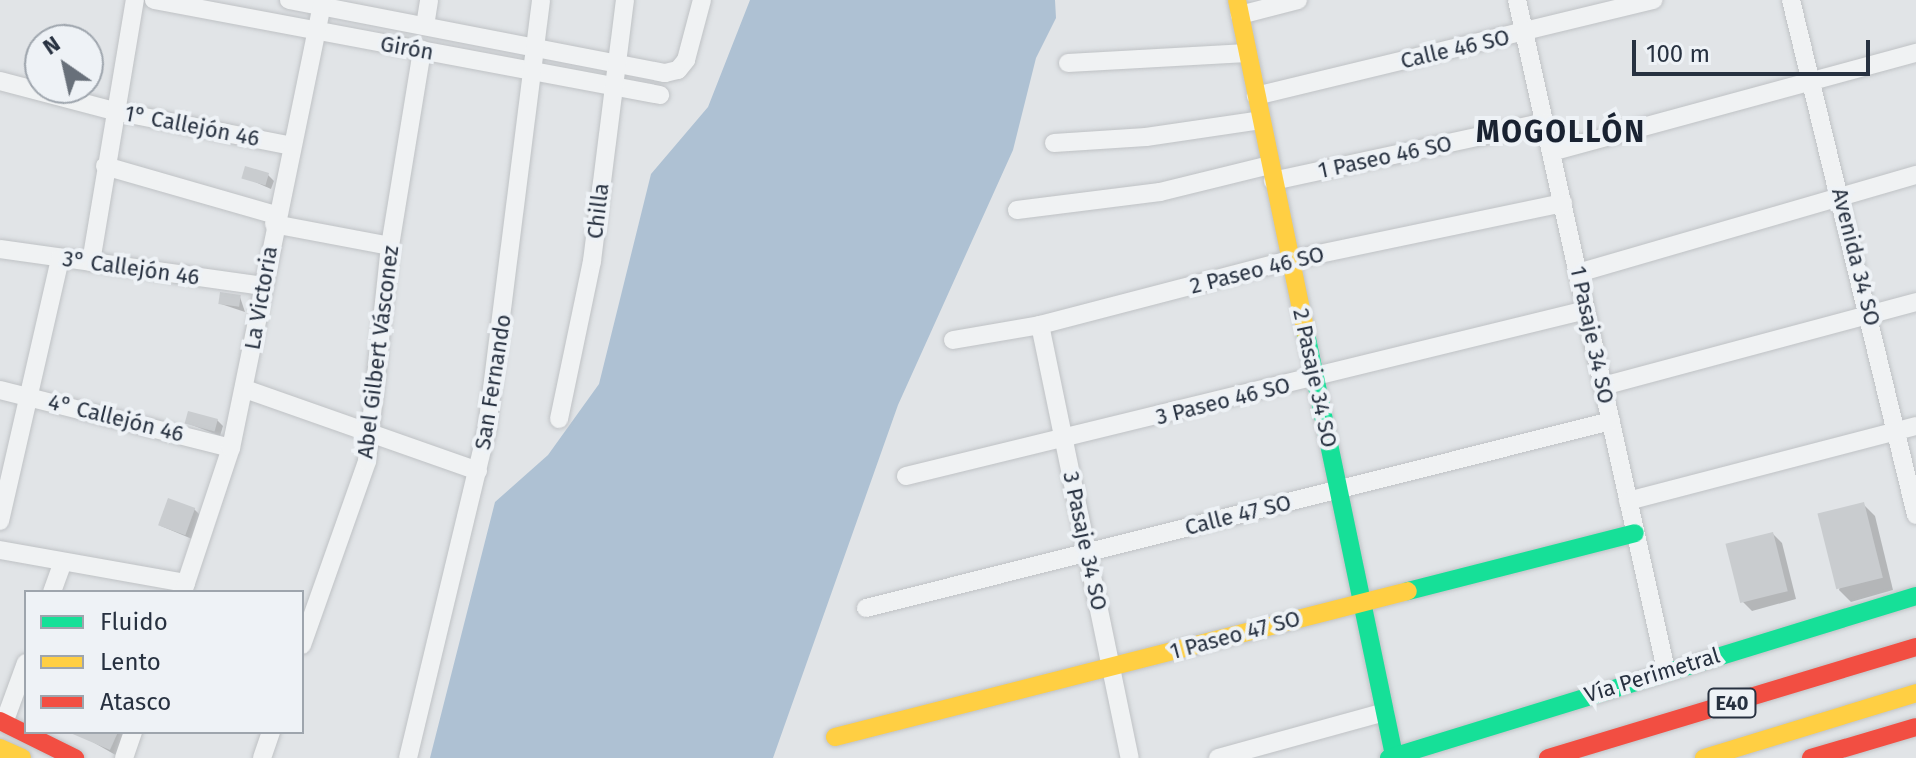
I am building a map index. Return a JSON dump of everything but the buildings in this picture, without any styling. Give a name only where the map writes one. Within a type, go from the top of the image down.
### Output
[{"type":"main road","name":"2 Pasaje 34 SO","points":[[1238,8],[1392,757]]},
{"type":"main road","name":"1 Paseo 47 SO","points":[[835,737],[1635,533]]},
{"type":"main road","name":"Vía Perimetral","points":[[1392,757],[1666,670],[1916,596]]},
{"type":"main road","name":"E40","points":[[1548,758],[1916,647]]},
{"type":"main road","name":"E40","points":[[1704,758],[1916,693]]},
{"type":"main road","points":[[2,722],[24,733]]},
{"type":"main road","points":[[1811,758],[1916,727]]},
{"type":"main road","points":[[26,734],[75,758]]},
{"type":"main road","points":[[0,748],[22,758]]},
{"type":"street","points":[[91,262],[135,0]]},
{"type":"street","name":"Girón","points":[[154,0],[316,34],[422,50],[660,95]]},
{"type":"street","name":"Girón","points":[[289,0],[323,3],[425,26],[672,72],[686,60],[702,0]]},
{"type":"street","points":[[425,26],[429,0]]},
{"type":"street","name":"San Fernando","points":[[408,758],[478,471],[494,390],[541,0]]},
{"type":"street","name":"Chilla","points":[[559,419],[592,261],[625,0]]},
{"type":"street","points":[[1238,8],[1298,0]]},
{"type":"street","name":"1 Pasaje 34 SO","points":[[1517,0],[1666,670]]},
{"type":"street","name":"Calle 46 SO","points":[[1256,96],[1654,0]]},
{"type":"street","name":"Avenida 34 SO","points":[[1791,0],[1814,81],[1916,515]]},
{"type":"street","name":"La Victoria","points":[[185,587],[231,448],[245,389],[275,220],[323,3]]},
{"type":"street","name":"Abel Gilbert Vásconez","points":[[304,639],[367,461],[390,246],[422,50]]},
{"type":"street","points":[[1068,63],[1247,53]]},
{"type":"street","points":[[1551,152],[1916,53]]},
{"type":"street","name":"1° Callejón 46","points":[[0,81],[114,111],[292,146]]},
{"type":"street","points":[[1054,143],[1146,137],[1261,120]]},
{"type":"street","name":"1 Paseo 46 SO","points":[[1017,210],[1160,192],[1545,122]]},
{"type":"street","points":[[105,166],[275,220],[390,246]]},
{"type":"street","points":[[1578,273],[1916,175]]},
{"type":"street","name":"2 Paseo 46 SO","points":[[953,340],[1040,325],[1290,260],[1563,203]]},
{"type":"street","name":"3° Callejón 46","points":[[0,249],[263,286]]},
{"type":"street","points":[[0,521],[31,397],[60,258]]},
{"type":"street","points":[[1603,386],[1916,302]]},
{"type":"street","name":"3 Paseo 46 SO","points":[[906,476],[1064,440],[1586,310]]},
{"type":"street","name":"3 Pasaje 34 SO","points":[[1040,325],[1130,758]]},
{"type":"street","points":[[245,389],[478,471]]},
{"type":"street","name":"4° Callejón 46","points":[[0,390],[231,448]]},
{"type":"street","name":"Calle 47 SO","points":[[866,608],[1611,421]]},
{"type":"street","points":[[1628,501],[1916,426]]},
{"type":"street","points":[[0,550],[185,587]]},
{"type":"street","points":[[53,590],[63,562]]},
{"type":"street","points":[[2,722],[24,668]]},
{"type":"street","points":[[1218,758],[1385,712]]},
{"type":"street","points":[[124,758],[132,734]]},
{"type":"street","points":[[262,758],[270,734]]},
{"type":"water","points":[[750,0],[1055,0],[1056,18],[1036,58],[1013,150],[898,405],[773,758],[430,758],[495,502],[548,455],[599,384],[651,174],[708,107]]},
{"type":"traffic: fast","points":[[1306,334],[1394,756]]},
{"type":"traffic: fast","points":[[1408,591],[1635,533]]},
{"type":"traffic: fast","points":[[1389,758],[1916,596]]},
{"type":"traffic: slow","points":[[1237,0],[1306,334]]},
{"type":"traffic: slow","points":[[835,737],[1408,591]]},
{"type":"traffic: slow","points":[[1704,758],[1916,693]]},
{"type":"traffic: slow","points":[[0,748],[22,758]]},
{"type":"traffic: jam","points":[[1548,758],[1916,647]]},
{"type":"traffic: jam","points":[[0,721],[24,733]]},
{"type":"traffic: jam","points":[[1811,758],[1916,727]]},
{"type":"traffic: jam","points":[[26,734],[75,758]]},
{"type":"district","name":"MOGOLLÓN","points":[[1561,132]]}]
